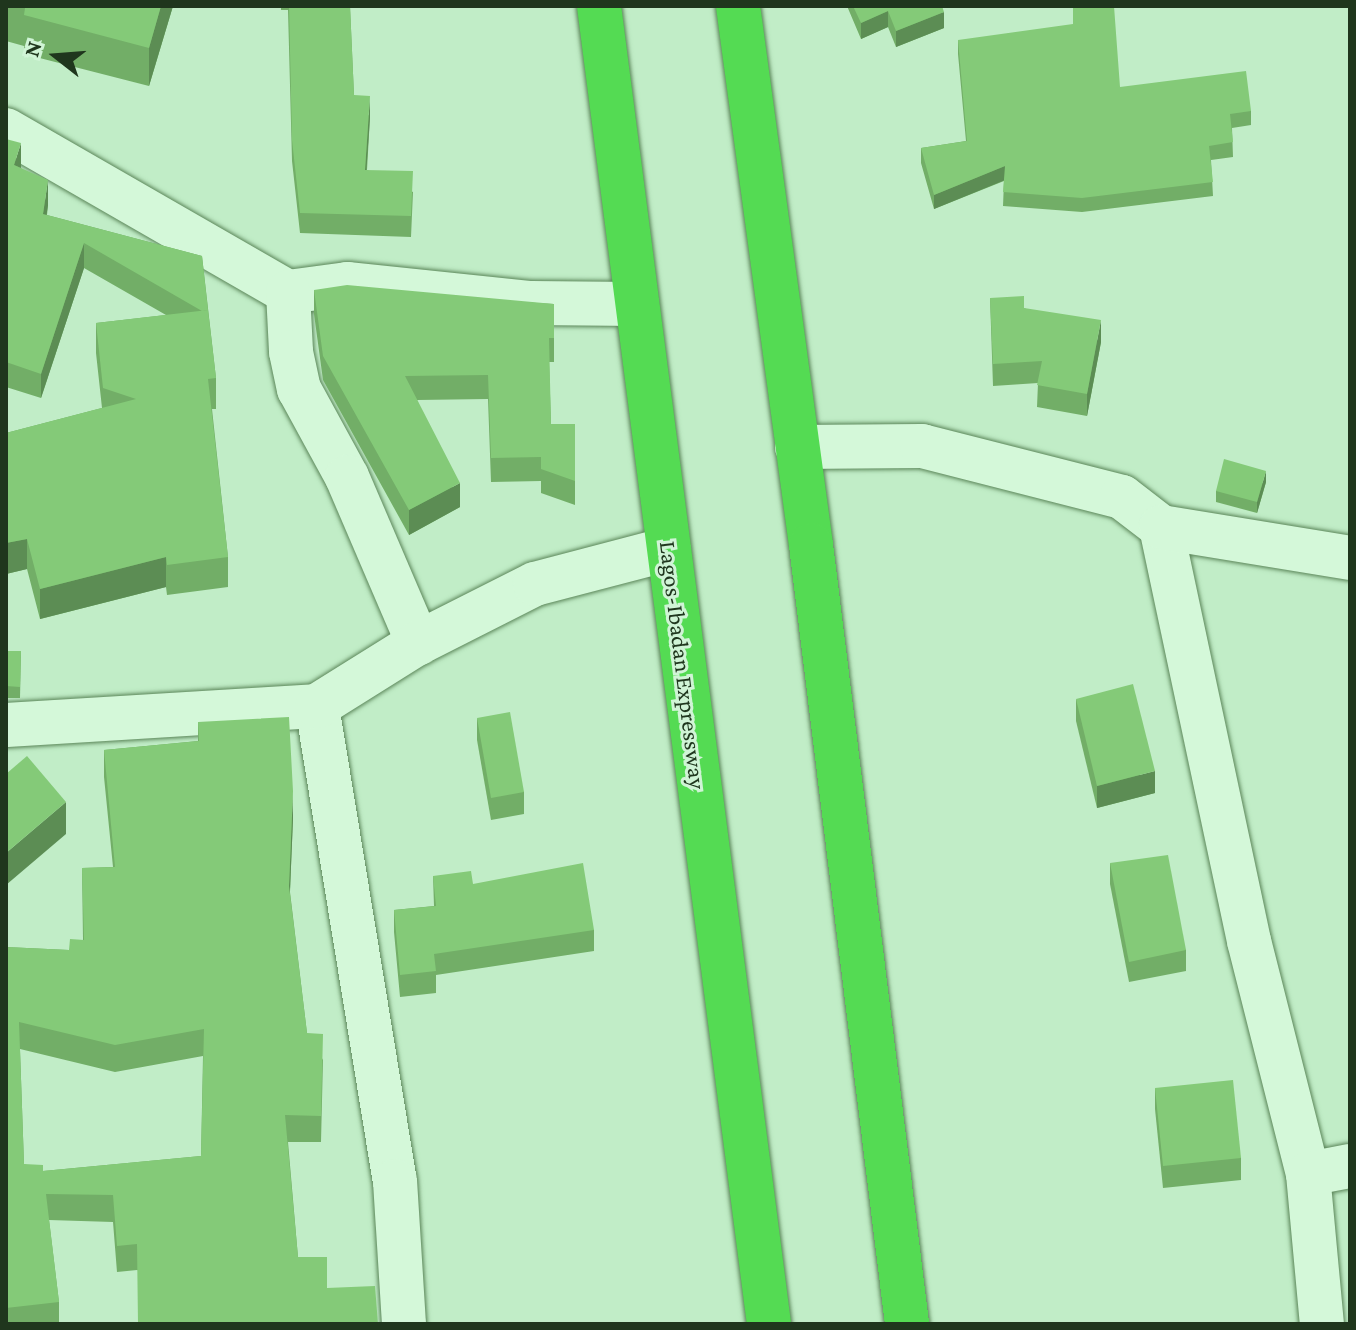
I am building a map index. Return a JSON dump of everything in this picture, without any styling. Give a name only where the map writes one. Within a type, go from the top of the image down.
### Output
[{"type":"highway","name":"Lagos-Ibadan Expressway","points":[[599,6],[769,1324]]},
{"type":"highway","points":[[738,6],[797,447],[907,1324]]},
{"type":"street","points":[[6,130],[288,292],[347,284],[531,303],[637,304]]},
{"type":"street","points":[[288,292],[291,352],[302,397],[347,477],[418,643]]},
{"type":"street","points":[[797,447],[922,446],[1122,497],[1161,527],[1350,558]]},
{"type":"street","points":[[1161,527],[1249,941],[1308,1174],[1322,1324]]},
{"type":"street","points":[[6,725],[317,706],[418,643],[535,584],[668,549]]},
{"type":"street","points":[[317,706],[395,1181],[404,1324]]},
{"type":"street","points":[[1308,1174],[1350,1166]]},
{"type":"building","points":[[18,6],[161,6],[149,48],[24,15],[25,8]]},
{"type":"building","points":[[289,6],[350,6],[354,95],[370,96],[365,170],[413,171],[411,216],[300,213],[292,140]]},
{"type":"building","points":[[853,6],[942,6],[944,12],[896,31],[888,11],[861,23]]},
{"type":"building","points":[[1073,6],[1114,6],[1120,87],[1246,71],[1251,111],[1230,114],[1233,142],[1209,146],[1213,182],[1082,198],[1003,192],[1005,166],[934,195],[921,148],[967,141],[958,40],[1073,24]]},
{"type":"building","points":[[6,139],[21,143],[14,165],[48,180],[43,214],[202,256],[208,310],[202,311],[84,243],[41,374],[6,362]]},
{"type":"building","points":[[347,285],[554,304],[554,338],[549,338],[551,424],[575,424],[575,481],[541,469],[541,457],[491,458],[488,375],[405,376],[460,483],[409,510],[323,356],[314,290]]},
{"type":"building","points":[[1024,296],[1024,308],[1101,320],[1087,394],[1037,385],[1042,361],[993,364],[990,298]]},
{"type":"building","points":[[208,310],[216,378],[208,379],[228,557],[167,565],[166,557],[40,589],[27,539],[6,543],[6,433],[136,399],[103,388],[96,323]]},
{"type":"building","points":[[1224,459],[1266,471],[1257,502],[1216,491]]},
{"type":"building","points":[[6,651],[21,651],[20,687],[6,686]]},
{"type":"building","points":[[1133,684],[1155,771],[1097,786],[1076,699]]},
{"type":"building","points":[[510,712],[524,792],[491,798],[477,718]]},
{"type":"building","points":[[289,717],[293,791],[289,886],[307,1033],[323,1034],[321,1116],[285,1115],[298,1257],[327,1257],[327,1288],[375,1286],[378,1324],[138,1324],[137,1244],[117,1246],[113,1195],[46,1194],[59,1302],[6,1308],[6,947],[69,950],[70,939],[84,940],[82,868],[115,867],[104,750],[199,741],[198,722]],"holes":[[[19,1022],[115,1045],[204,1029],[201,1156],[43,1171],[43,1165],[24,1164]]]},
{"type":"building","points":[[27,756],[66,802],[6,853],[6,774]]},
{"type":"building","points":[[1168,855],[1186,950],[1129,962],[1110,863]]},
{"type":"building","points":[[583,863],[594,930],[434,954],[436,971],[400,975],[394,910],[436,906],[433,876],[471,871],[473,884]]},
{"type":"building","points":[[1233,1080],[1241,1158],[1163,1166],[1155,1088]]}]
